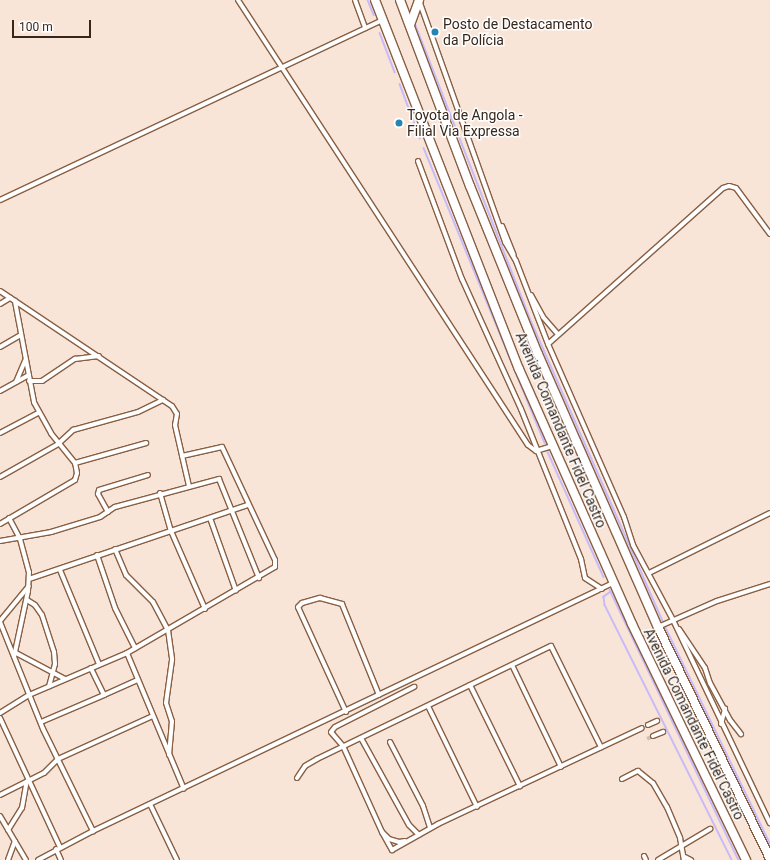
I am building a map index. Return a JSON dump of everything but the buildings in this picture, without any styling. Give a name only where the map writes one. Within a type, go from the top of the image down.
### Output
[{"type":"highway","name":"Avenida Comandante Fidel Castro","points":[[375,0],[469,246],[552,446],[613,583],[746,860]]},
{"type":"highway","name":"Avenida Comandante Fidel Castro","points":[[400,0],[538,354],[658,627],[770,859]]},
{"type":"highway","points":[[410,26],[413,11],[419,0]]},
{"type":"street","points":[[238,0],[518,430],[528,445],[536,451]]},
{"type":"street","points":[[355,0],[365,28]]},
{"type":"street","points":[[419,0],[426,27],[497,219],[511,242],[523,281],[548,344],[624,517],[633,545],[673,620],[721,724],[770,823]]},
{"type":"street","points":[[0,200],[382,20]]},
{"type":"street","points":[[418,160],[462,279],[581,559],[585,578],[602,589]]},
{"type":"street","points":[[548,344],[723,188],[729,186],[736,188],[770,234]]},
{"type":"street","points":[[523,281],[543,317],[558,334]]},
{"type":"street","points":[[0,291],[100,356],[163,400],[176,412],[175,425],[189,486]]},
{"type":"street","points":[[0,304],[10,298]]},
{"type":"street","points":[[0,524],[75,480],[77,473],[75,463],[58,444],[38,413],[29,381],[15,301]]},
{"type":"street","points":[[0,347],[21,335]]},
{"type":"street","points":[[29,381],[42,381],[74,359],[100,356]]},
{"type":"street","points":[[16,382],[26,360]]},
{"type":"street","points":[[0,391],[29,375]]},
{"type":"street","points":[[0,477],[58,444],[73,430],[138,412],[163,400]]},
{"type":"street","points":[[0,433],[38,413]]},
{"type":"street","points":[[75,463],[146,443]]},
{"type":"street","points":[[536,451],[552,446]]},
{"type":"street","points":[[0,714],[29,695],[135,648],[273,570],[276,562],[247,505],[222,447],[182,456]]},
{"type":"street","points":[[108,512],[98,494],[99,490],[148,475]]},
{"type":"street","points":[[0,541],[20,539],[51,532],[108,512],[115,507],[160,493],[219,479],[259,578]]},
{"type":"street","points":[[160,493],[171,531],[206,609]]},
{"type":"street","points":[[29,579],[60,570],[97,555],[247,505]]},
{"type":"street","points":[[649,573],[770,513]]},
{"type":"street","points":[[10,518],[20,539],[28,563],[29,579],[27,600],[15,655]]},
{"type":"street","points":[[210,518],[236,591]]},
{"type":"street","points":[[115,549],[126,575],[153,602],[168,630],[172,660],[166,702],[172,722],[169,755]]},
{"type":"street","points":[[97,555],[115,608],[135,648]]},
{"type":"street","points":[[60,570],[99,664]]},
{"type":"street","points":[[38,860],[58,848],[93,831],[346,712],[613,583]]},
{"type":"street","points":[[658,627],[717,601],[770,584]]},
{"type":"street","points":[[29,586],[0,621],[15,655],[29,695],[93,831]]},
{"type":"street","points":[[346,712],[298,607],[302,603],[320,598],[342,604],[379,695]]},
{"type":"street","points":[[27,600],[35,605],[42,615],[54,652],[54,672],[49,686]]},
{"type":"street","points":[[673,620],[705,668],[710,683],[741,734]]},
{"type":"street","points":[[297,778],[305,766],[342,746],[551,646],[601,747]]},
{"type":"street","points":[[127,652],[184,789]]},
{"type":"street","points":[[15,655],[54,672],[65,679]]},
{"type":"street","points":[[512,665],[561,767]]},
{"type":"street","points":[[91,668],[104,695]]},
{"type":"street","points":[[41,722],[138,680]]},
{"type":"street","points":[[704,686],[710,683]]},
{"type":"street","points":[[470,685],[520,786]]},
{"type":"street","points":[[414,688],[335,727],[331,732],[342,746],[382,832],[392,850],[430,828],[642,728]]},
{"type":"street","points":[[428,706],[477,807]]},
{"type":"street","points":[[721,724],[725,709]]},
{"type":"street","points":[[0,796],[44,773],[58,758],[153,716]]},
{"type":"street","points":[[0,718],[58,848],[61,860]]},
{"type":"street","points":[[648,725],[656,721]]},
{"type":"street","points":[[653,736],[663,732]]},
{"type":"street","points":[[361,738],[409,825],[419,834]]},
{"type":"street","points":[[390,742],[422,806],[430,828]]},
{"type":"street","points":[[622,778],[638,771],[654,783],[667,806],[682,847],[684,858],[691,860]]},
{"type":"street","points":[[8,830],[22,808],[27,781]]},
{"type":"street","points":[[150,804],[178,860]]},
{"type":"street","points":[[0,816],[26,860]]},
{"type":"street","points":[[658,860],[710,829]]},
{"type":"street","points":[[382,832],[389,839],[399,842],[410,840]]},
{"type":"street","points":[[8,860],[15,841]]},
{"type":"waterway","points":[[368,0],[374,15]]},
{"type":"waterway","points":[[415,23],[533,325],[663,621]]},
{"type":"waterway","points":[[380,33],[395,72]]},
{"type":"waterway","points":[[400,84],[420,138]]},
{"type":"waterway","points":[[424,148],[545,443]]},
{"type":"waterway","points":[[548,452],[604,577]]},
{"type":"waterway","points":[[610,590],[739,860]]},
{"type":"waterway","points":[[611,592],[604,597],[605,605],[732,860]]},
{"type":"waterway","points":[[666,628],[770,843]]},
{"type":"tunnel","points":[[647,739],[653,736]]},
{"type":"place","name":"Posto de Destacamento da Polícia","points":[[435,32]]},
{"type":"place","name":"Toyota de Angola - Filial Via Expressa","points":[[399,123]]}]
